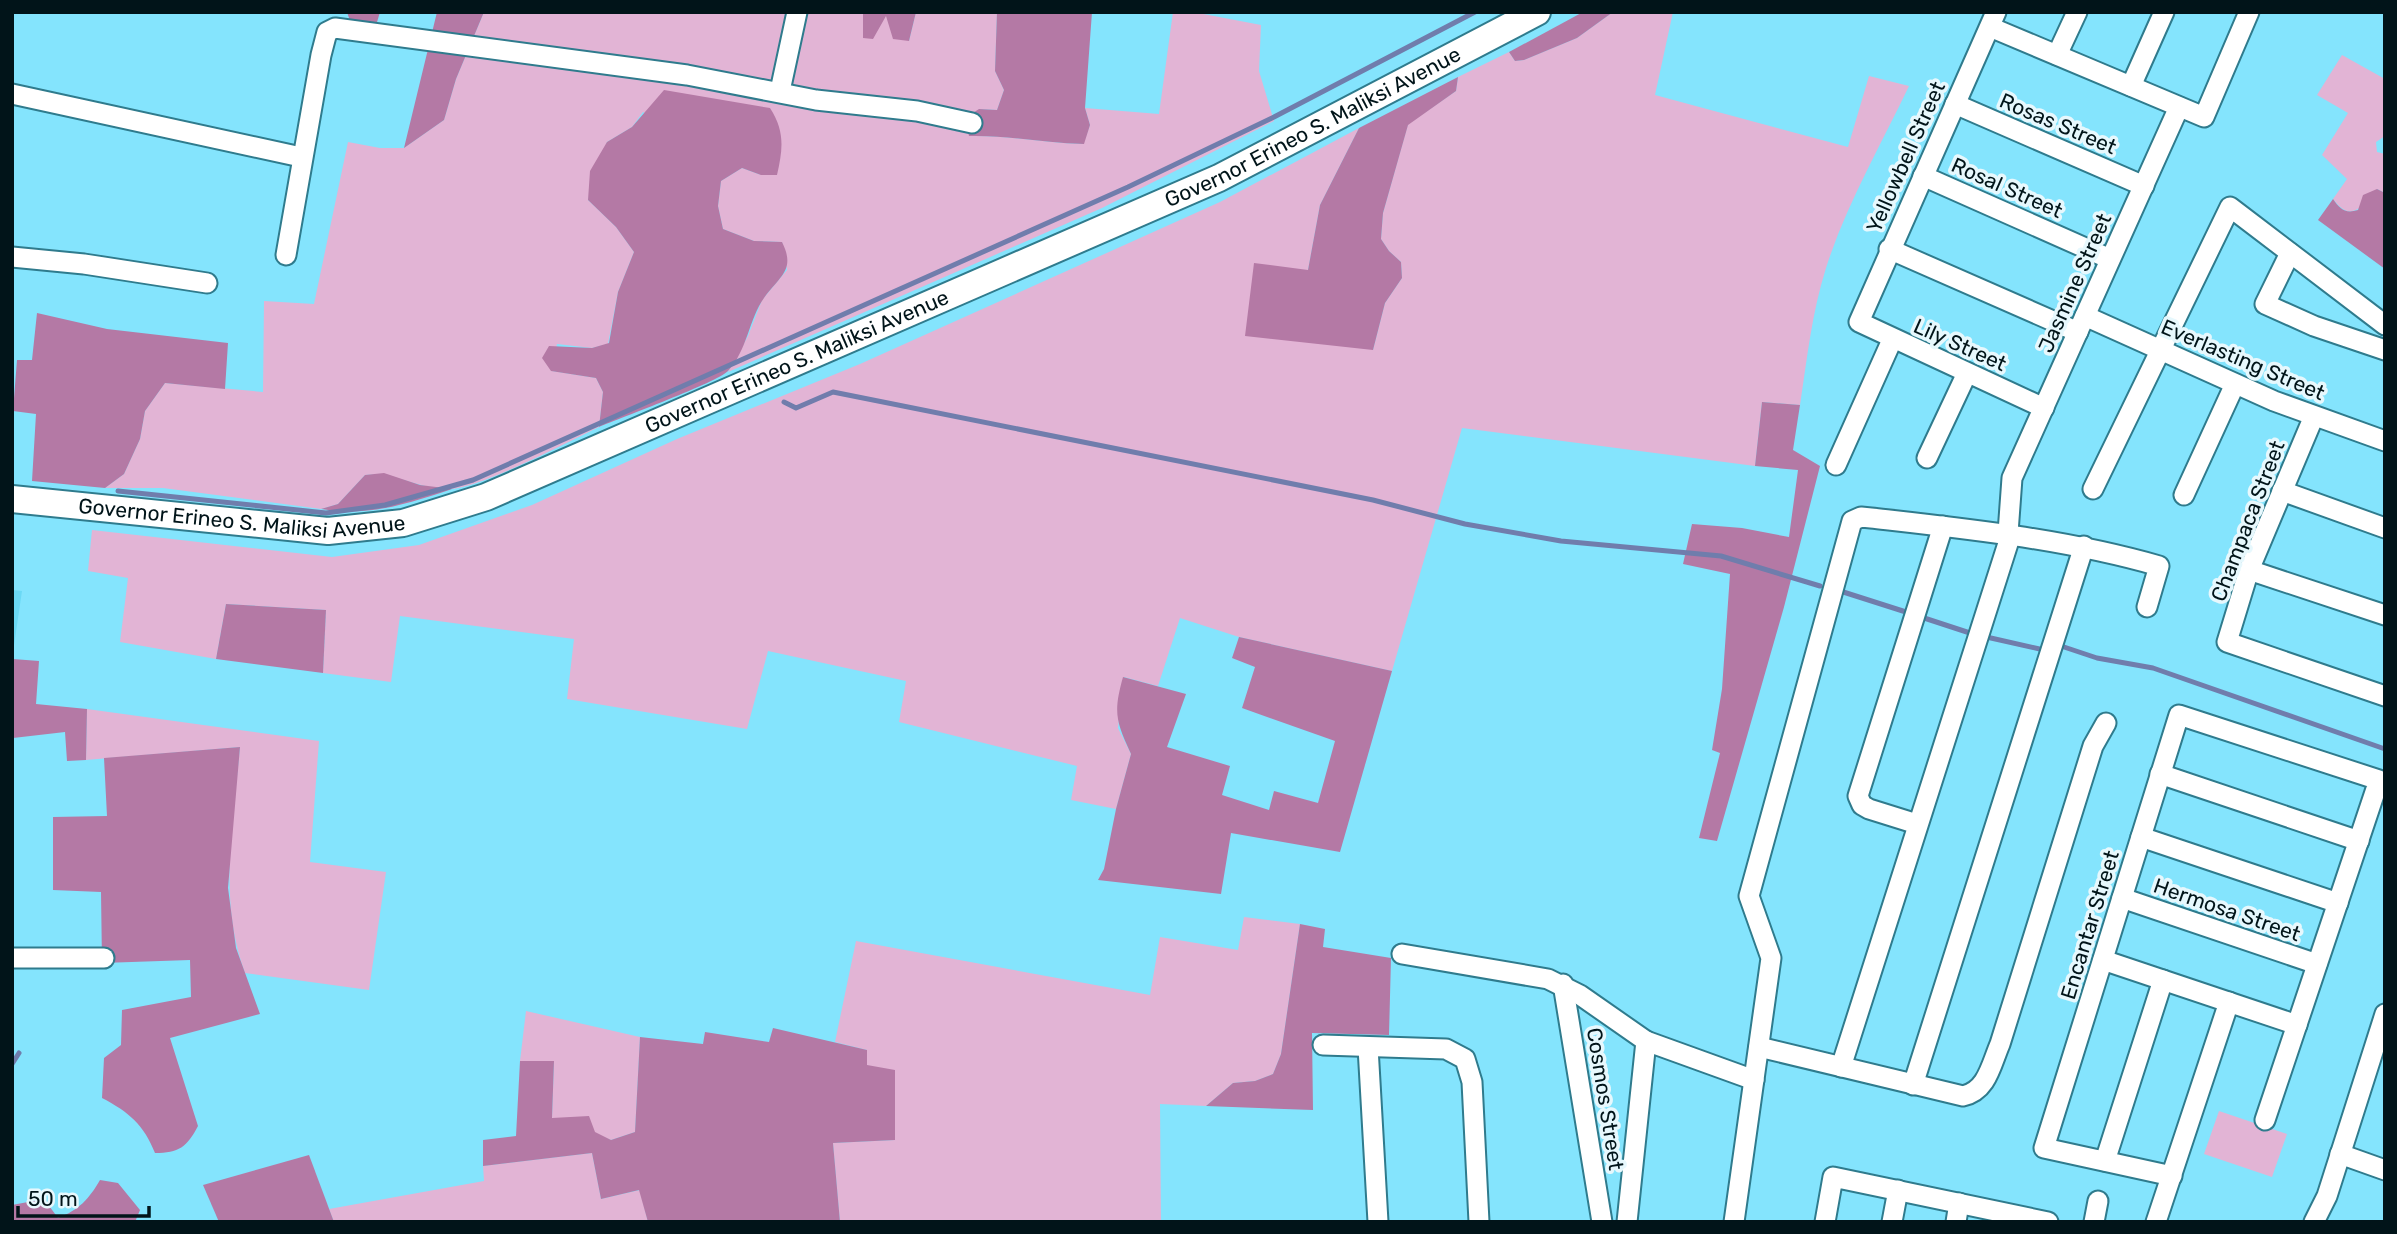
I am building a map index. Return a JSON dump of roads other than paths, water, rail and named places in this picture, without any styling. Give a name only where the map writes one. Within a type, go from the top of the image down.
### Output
[{"type":"main road","name":"Governor Erineo S. Maliksi Avenue","points":[[12,499],[328,531],[403,523],[447,510],[486,497],[842,344],[1219,178],[1537,12]]},
{"type":"street","points":[[780,91],[797,12]]},
{"type":"street","points":[[2057,55],[2077,12]]},
{"type":"street","points":[[2131,86],[2164,12]]},
{"type":"street","points":[[1993,20],[2057,55],[2204,117],[2249,12]]},
{"type":"street","name":"Yellowbell Street","points":[[1858,322],[1993,20]]},
{"type":"street","points":[[286,255],[301,157],[327,32],[335,27],[687,75],[845,104],[917,111],[972,123]]},
{"type":"street","points":[[12,94],[301,157]]},
{"type":"street","name":"Rosas Street","points":[[1955,104],[2144,186]]},
{"type":"street","name":"Jasmine Street","points":[[2010,534],[2012,478],[2179,107]]},
{"type":"street","name":"Rosal Street","points":[[1923,176],[2110,259]]},
{"type":"street","points":[[2093,489],[2230,207],[2385,325]]},
{"type":"street","name":"Everlasting Street","points":[[1889,249],[2082,324],[2161,350],[2235,384],[2385,441]]},
{"type":"street","points":[[2290,253],[2265,304],[2314,326],[2385,350]]},
{"type":"street","points":[[12,257],[84,264],[207,284]]},
{"type":"street","name":"Lily Street","points":[[1858,322],[2044,408]]},
{"type":"street","points":[[1836,465],[1892,340]]},
{"type":"street","points":[[1927,458],[1967,373]]},
{"type":"street","points":[[2184,495],[2235,384]]},
{"type":"street","name":"Champaca Street","points":[[2314,416],[2249,570],[2227,642],[2385,696]]},
{"type":"street","points":[[2282,491],[2385,528]]},
{"type":"street","points":[[1734,1222],[1770,958],[1752,910],[1751,888],[1852,521],[1861,517],[2010,534],[2084,546],[2159,566],[2147,607]]},
{"type":"street","points":[[1917,824],[1869,809],[1862,804],[1858,796],[1944,526]]},
{"type":"street","points":[[1841,1068],[2010,534]]},
{"type":"street","points":[[1913,1085],[2084,546]]},
{"type":"street","points":[[2249,570],[2385,615]]},
{"type":"street","name":"Encantar Street","points":[[2105,1161],[2044,1148],[2179,715],[2379,780],[2358,841]]},
{"type":"street","points":[[1759,1047],[1963,1096],[1975,1093],[1984,1083],[2029,957],[2093,746],[2106,723]]},
{"type":"street","points":[[2160,774],[2358,841],[2265,1120]]},
{"type":"street","points":[[2141,836],[2338,903]]},
{"type":"street","name":"Hermosa Street","points":[[2122,898],[2317,964]]},
{"type":"street","points":[[1402,954],[1548,979],[1563,984],[1646,1041],[1754,1080]]},
{"type":"street","points":[[12,958],[104,958]]},
{"type":"street","points":[[2103,960],[2297,1024]]},
{"type":"street","points":[[2163,980],[2105,1161],[2172,1175]]},
{"type":"street","name":"Cosmos Street","points":[[1563,984],[1602,1222]]},
{"type":"street","points":[[2156,1222],[2229,1002]]},
{"type":"street","points":[[2314,1222],[2327,1196],[2385,1014]]},
{"type":"street","points":[[1627,1222],[1646,1041]]},
{"type":"street","points":[[1323,1045],[1446,1049],[1465,1059],[1472,1082],[1479,1222]]},
{"type":"street","points":[[1368,1047],[1378,1222]]},
{"type":"street","points":[[2340,1154],[2385,1170]]},
{"type":"street","points":[[1825,1222],[1833,1177],[1898,1190],[1957,1212],[2048,1222]]},
{"type":"street","points":[[1892,1222],[1898,1190]]},
{"type":"street","points":[[2094,1222],[2098,1201]]},
{"type":"waterway","points":[[118,491],[326,513],[385,505],[473,480],[1128,187],[1274,117],[1475,12]]},
{"type":"waterway","points":[[784,402],[796,408],[833,392],[1373,500],[1465,524],[1561,541],[1721,556],[1820,586]]},
{"type":"waterway","points":[[1837,590],[1906,612]]},
{"type":"waterway","points":[[1918,616],[1973,634]]},
{"type":"waterway","points":[[1982,636],[2044,650]]},
{"type":"waterway","points":[[2058,645],[2097,658],[2153,668],[2385,749]]},
{"type":"waterway","points":[[12,1064],[19,1053]]}]
